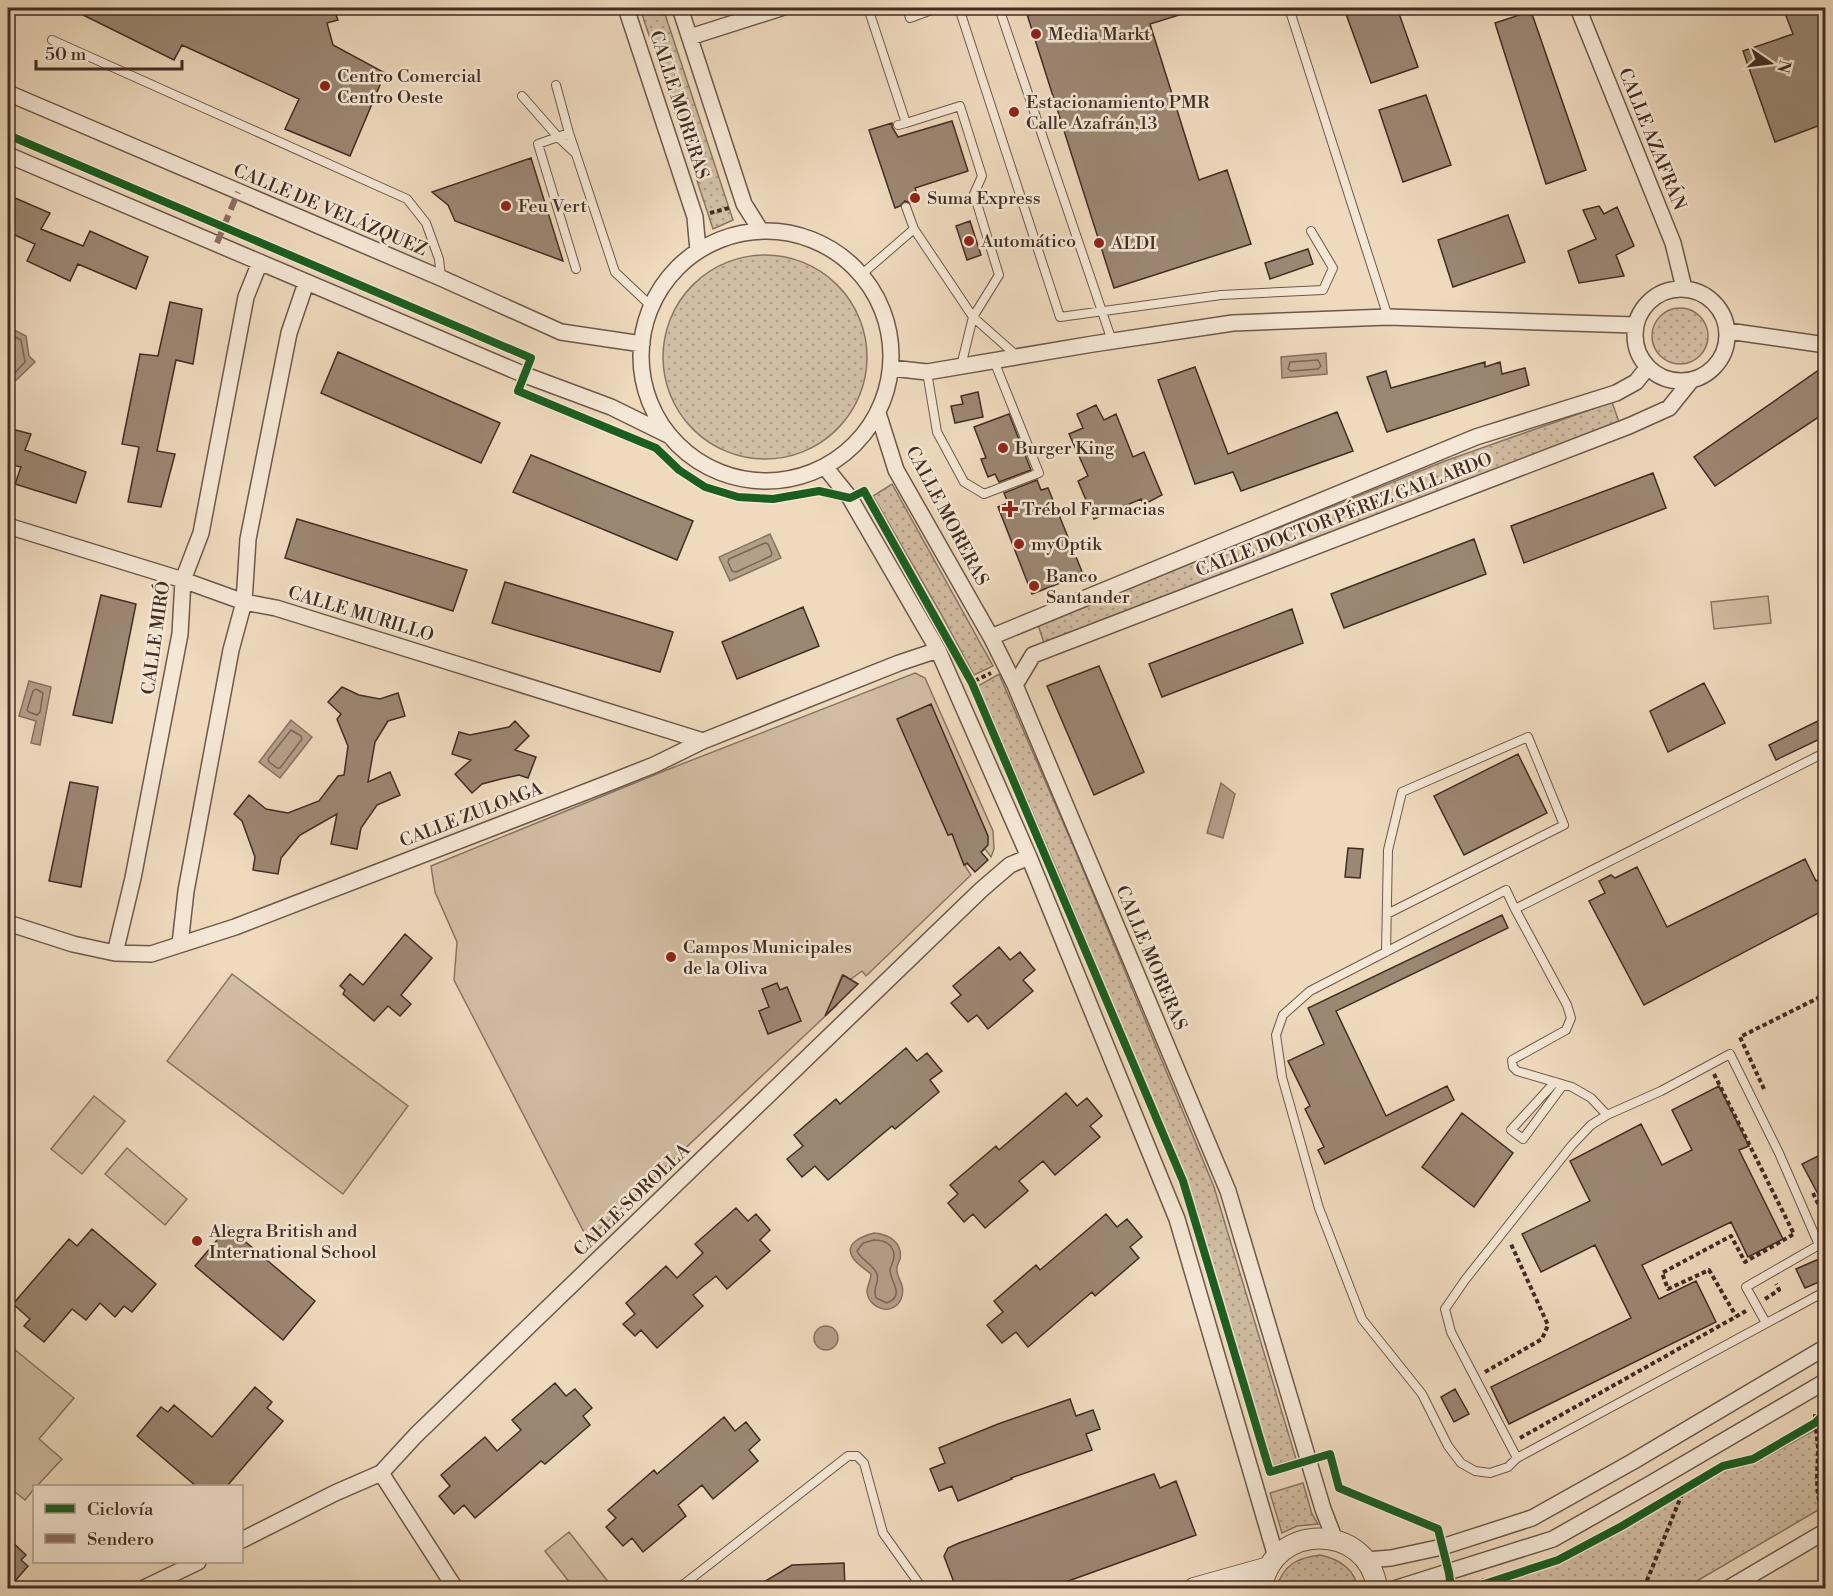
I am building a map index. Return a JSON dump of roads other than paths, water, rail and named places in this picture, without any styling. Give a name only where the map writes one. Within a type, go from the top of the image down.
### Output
[{"type":"street","name":"CALLE MORERAS","points":[[626,8],[695,217],[698,251]]},
{"type":"street","name":"CALLE MORERAS","points":[[680,8],[744,204],[761,231]]},
{"type":"street","points":[[690,37],[781,8]]},
{"type":"street","name":"CALLE AZAFRÁN","points":[[1578,8],[1673,243],[1684,288]]},
{"type":"street","name":"CALLE DE VELÁZQUEZ","points":[[8,93],[441,278],[561,332],[642,344]]},
{"type":"street","points":[[8,155],[525,375],[611,407],[670,436]]},
{"type":"street","points":[[761,231],[789,233],[817,241],[841,255],[862,274],[880,303],[890,335],[891,368],[886,392],[878,413],[858,441],[846,453],[825,467],[793,479],[759,482],[725,475],[695,459],[670,436],[652,408],[642,376],[642,344],[651,306],[671,275],[698,251],[729,237],[761,231]]},
{"type":"street","name":"CALLE MIRÓ","points":[[115,952],[133,878],[180,634],[183,580],[201,533],[246,297],[260,262]]},
{"type":"street","points":[[180,944],[186,891],[231,650],[244,602],[250,528],[290,333],[306,283]]},
{"type":"street","points":[[1684,288],[1705,294],[1721,310],[1728,331],[1724,354],[1718,363],[1710,372],[1690,382],[1666,380],[1647,368],[1636,348],[1635,325],[1645,305],[1662,291],[1684,288]]},
{"type":"street","points":[[891,368],[927,372],[1233,323],[1388,317],[1635,325]]},
{"type":"street","points":[[1728,331],[1826,345]]},
{"type":"street","name":"CALLE DOCTOR PÉREZ GALLARDO","points":[[991,637],[1476,437],[1616,393],[1636,382],[1647,368]]},
{"type":"street","name":"CALLE DOCTOR PÉREZ GALLARDO","points":[[1015,685],[1033,655],[1629,426],[1669,408],[1690,382]]},
{"type":"street","name":"CALLE MORERAS","points":[[878,413],[897,470],[991,637],[1015,685],[1228,1191],[1314,1480],[1335,1540]]},
{"type":"street","points":[[825,467],[850,498],[938,650],[1029,857],[1177,1219],[1273,1562]]},
{"type":"street","name":"CALLE MURILLO","points":[[8,526],[183,580],[244,602],[276,608],[703,741]]},
{"type":"street","name":"CALLE ZULOAGA","points":[[8,923],[74,944],[115,952],[151,954],[235,927],[654,765],[703,741],[899,663],[938,650]]},
{"type":"street","name":"CALLE SOROLLA","points":[[243,1539],[335,1493],[381,1473],[416,1435],[981,890],[1010,865],[1029,857]]},
{"type":"street","points":[[1366,1560],[1391,1558],[1442,1546],[1532,1518],[1632,1462],[1826,1347]]},
{"type":"street","points":[[1397,1588],[1552,1539],[1825,1381]]},
{"type":"street","points":[[381,1473],[455,1588]]},
{"type":"street","points":[[1729,1588],[1826,1531]]},
{"type":"street","points":[[1262,1588],[1273,1562],[1289,1547],[1303,1540],[1319,1538],[1347,1544],[1366,1560],[1377,1588]]},
{"type":"street","points":[[1194,1588],[1273,1562]]},
{"type":"street","points":[[144,1588],[196,1563]]},
{"type":"lane","points":[[868,8],[902,124],[960,105],[982,176],[974,194],[999,275],[973,317],[961,366]]},
{"type":"lane","points":[[907,8],[910,18],[937,8]]},
{"type":"lane","points":[[959,8],[1060,317],[1221,295],[1323,290],[1333,268],[1311,231]]},
{"type":"lane","points":[[999,8],[1112,341]]},
{"type":"lane","points":[[1289,8],[1388,317]]},
{"type":"lane","points":[[52,40],[407,199],[426,223],[439,259],[441,278]]},
{"type":"lane","points":[[556,85],[568,133],[615,272],[651,306]]},
{"type":"lane","points":[[522,96],[575,153]]},
{"type":"lane","points":[[568,133],[538,144],[576,269]]},
{"type":"lane","points":[[906,207],[914,229],[973,317],[1017,357]]},
{"type":"lane","points":[[862,274],[914,229]]},
{"type":"lane","points":[[927,372],[936,432],[964,482],[984,494],[1039,473],[994,361]]},
{"type":"lane","points":[[1386,952],[1388,850],[1402,792],[1528,737],[1564,825],[1387,914]]},
{"type":"lane","points":[[1515,909],[1826,752]]},
{"type":"lane","points":[[1607,1115],[1592,1098],[1572,1087],[1517,1071],[1511,1064],[1512,1060],[1566,1030],[1571,1018],[1567,1005],[1506,890],[1310,991],[1282,1015],[1276,1035],[1282,1077],[1319,1208],[1362,1318],[1422,1394],[1448,1446],[1461,1463],[1475,1471],[1490,1473],[1508,1467],[1517,1458],[1826,1291]]},
{"type":"lane","points":[[1517,1458],[1451,1332],[1445,1309],[1465,1280],[1572,1144],[1591,1125],[1730,1054],[1779,1153],[1819,1245],[1826,1255]]},
{"type":"lane","points":[[1559,1083],[1523,1139],[1511,1130],[1559,1083]]},
{"type":"lane","points":[[1766,1323],[1746,1287],[1819,1245]]},
{"type":"lane","points":[[679,1588],[848,1456],[857,1456],[864,1463],[883,1533],[922,1588]]},
{"type":"water","points":[[8,327],[26,336],[29,356],[35,362],[9,387]]},
{"type":"water","points":[[1326,353],[1327,374],[1282,378],[1281,357]]},
{"type":"water","points":[[770,534],[781,558],[730,581],[719,557]]},
{"type":"water","points":[[29,681],[51,687],[40,745],[31,743],[36,721],[19,716]]},
{"type":"water","points":[[291,720],[312,737],[280,778],[259,762]]},
{"type":"water","points":[[1221,783],[1235,794],[1223,838],[1207,833]]},
{"type":"water","points":[[874,1233],[889,1237],[899,1248],[900,1259],[897,1271],[903,1289],[901,1299],[893,1308],[882,1309],[872,1303],[867,1292],[871,1274],[853,1258],[851,1253],[852,1244]]},
{"type":"water","points":[[826,1326],[834,1330],[838,1338],[834,1346],[826,1350],[818,1346],[814,1338],[818,1330]]},
{"type":"place","name":"Media Markt","points":[[1036,34]]},
{"type":"place","name":"Centro Comercial Centro Oeste","points":[[325,86]]},
{"type":"place","name":"Estacionamiento PMR Calle Azafrán,13","points":[[1014,112]]},
{"type":"place","name":"Suma Express","points":[[915,198]]},
{"type":"place","name":"Feu Vert","points":[[506,206]]},
{"type":"place","name":"Automático","points":[[969,241]]},
{"type":"place","name":"ALDI","points":[[1099,243]]},
{"type":"place","name":"Burger King","points":[[1003,448]]},
{"type":"place","name":"Trébol Farmacias","points":[[1010,509]]},
{"type":"place","name":"myOptik","points":[[1019,544]]},
{"type":"place","name":"Banco Santander","points":[[1034,586]]},
{"type":"place","name":"Campos Municipales de la Oliva","points":[[671,957]]},
{"type":"place","name":"Alegra British and International School","points":[[197,1241]]}]
